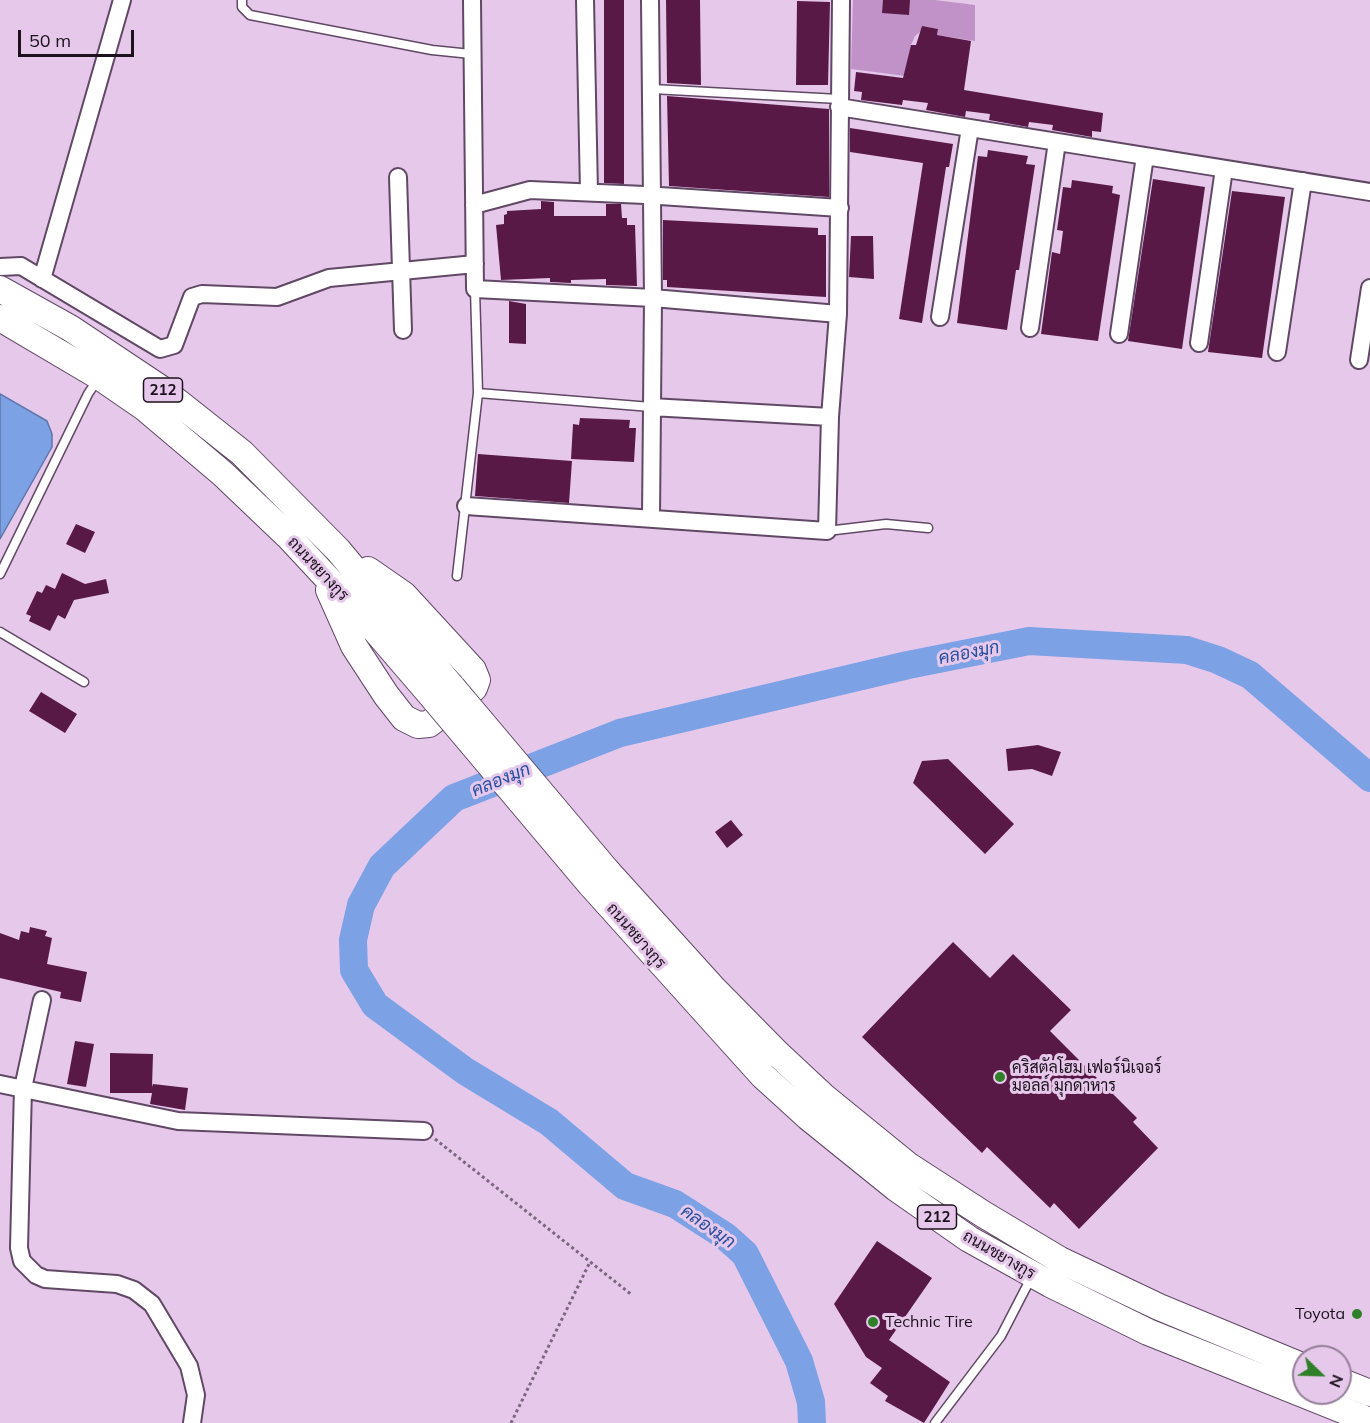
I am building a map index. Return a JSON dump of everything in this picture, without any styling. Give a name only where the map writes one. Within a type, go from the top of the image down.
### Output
[{"type":"main road","name":"ถนนชยางกูร","points":[[0,289],[70,328],[160,388],[242,453],[338,550],[444,694],[599,878],[703,1013],[763,1076],[808,1117],[896,1188],[969,1239],[1033,1275],[1148,1332],[1356,1419]]},
{"type":"main road","name":"ถนนชยางกูร","points":[[0,318],[100,377],[145,408],[223,474],[444,694]]},
{"type":"main road","points":[[319,569],[354,646],[373,678],[404,718],[417,725],[429,724],[474,688],[477,680],[473,669],[404,595],[338,550]]},
{"type":"main road","name":"ถนนชยางกูร","points":[[599,878],[778,1054],[824,1096],[909,1166],[1060,1260],[1159,1308],[1292,1362]]},
{"type":"street","points":[[42,279],[122,0]]},
{"type":"street","points":[[472,0],[475,289],[653,298],[838,314]]},
{"type":"street","points":[[585,0],[589,192]]},
{"type":"street","points":[[650,0],[653,195],[651,518]]},
{"type":"street","points":[[466,506],[827,531],[830,417],[838,314],[841,0]]},
{"type":"street","points":[[839,103],[970,128],[1370,192]]},
{"type":"street","points":[[940,317],[970,128]]},
{"type":"street","points":[[1030,328],[1057,142]]},
{"type":"street","points":[[1119,334],[1145,156]]},
{"type":"street","points":[[1199,343],[1224,169]]},
{"type":"street","points":[[398,177],[403,330]]},
{"type":"street","points":[[1277,352],[1303,181]]},
{"type":"street","points":[[474,205],[530,190],[653,195],[840,208]]},
{"type":"street","points":[[0,267],[21,266],[160,349],[174,345],[192,297],[202,294],[278,297],[329,278],[475,264]]},
{"type":"street","points":[[1359,360],[1370,288]]},
{"type":"street","points":[[651,407],[830,417]]},
{"type":"street","points":[[42,1000],[23,1088],[19,1248],[22,1261],[36,1275],[45,1279],[117,1284],[134,1290],[152,1304],[189,1366],[196,1395],[192,1423]]},
{"type":"street","points":[[0,1084],[178,1121],[424,1131]]},
{"type":"lane","points":[[242,0],[242,7],[250,15],[432,50],[471,54]]},
{"type":"lane","points":[[652,89],[839,103]]},
{"type":"lane","points":[[457,576],[478,393],[475,289]]},
{"type":"lane","points":[[0,574],[83,404],[100,377]]},
{"type":"lane","points":[[478,393],[651,407]]},
{"type":"lane","points":[[827,531],[886,524],[928,528]]},
{"type":"lane","points":[[0,632],[84,682]]},
{"type":"lane","points":[[935,1423],[1000,1336],[1033,1275]]},
{"type":"path","points":[[424,1131],[589,1264],[632,1295]]},
{"type":"path","points":[[511,1423],[589,1264]]},
{"type":"shaded area","points":[[853,0],[935,0],[975,5],[975,41],[937,35],[938,29],[926,27],[915,36],[911,45],[905,76],[851,69]]},
{"type":"water","points":[[0,394],[47,421],[52,434],[52,447],[0,539]]},
{"type":"building","points":[[604,0],[624,0],[624,184],[604,183]]},
{"type":"building","points":[[666,0],[700,0],[701,85],[667,83]]},
{"type":"building","points":[[883,0],[910,0],[909,15],[882,13]]},
{"type":"building","points":[[797,1],[830,2],[828,85],[796,85]]},
{"type":"building","points":[[922,26],[938,29],[937,35],[971,41],[964,90],[1103,113],[1101,132],[1092,131],[1092,137],[1052,130],[1053,125],[1029,122],[1028,127],[989,120],[990,114],[966,111],[965,117],[926,110],[928,103],[903,100],[902,105],[861,100],[862,92],[854,91],[856,72],[903,78],[911,45],[916,45]]},
{"type":"building","points":[[667,96],[829,109],[829,197],[669,186]]},
{"type":"building","points":[[850,128],[953,144],[949,167],[946,167],[922,323],[899,319],[923,163],[850,152]]},
{"type":"building","points":[[988,150],[1028,156],[1026,164],[1035,165],[1007,330],[957,323],[978,156],[987,157]]},
{"type":"building","points":[[1153,179],[1205,187],[1182,349],[1128,341]]},
{"type":"building","points":[[1072,180],[1113,186],[1112,193],[1120,195],[1098,341],[1041,334],[1052,252],[1060,254],[1063,231],[1057,230],[1063,187],[1071,188]]},
{"type":"building","points":[[1232,191],[1285,197],[1262,358],[1208,352]]},
{"type":"building","points":[[541,201],[554,202],[554,216],[606,216],[606,204],[621,204],[622,218],[627,218],[627,225],[635,225],[637,286],[606,285],[606,279],[571,280],[571,283],[550,282],[550,278],[501,280],[496,225],[504,224],[504,215],[507,211],[541,209]]},
{"type":"building","points":[[663,220],[818,228],[818,235],[826,235],[826,297],[667,287],[667,280],[663,280]]},
{"type":"building","points":[[851,236],[873,236],[874,279],[849,277]]},
{"type":"building","points":[[509,301],[526,304],[526,344],[509,343]]},
{"type":"building","points":[[580,418],[630,420],[629,428],[636,428],[634,462],[571,459],[573,424],[579,425]]},
{"type":"building","points":[[478,454],[572,461],[569,503],[475,496]]},
{"type":"building","points":[[76,524],[95,532],[85,553],[66,544]]},
{"type":"building","points":[[62,573],[85,584],[106,579],[109,593],[74,600],[65,619],[58,615],[50,631],[29,621],[31,616],[26,614],[37,591],[42,593],[46,585],[55,589]]},
{"type":"building","points":[[41,692],[77,714],[65,733],[29,711]]},
{"type":"building","points":[[1038,745],[1061,752],[1052,776],[1032,769],[1008,771],[1006,749]]},
{"type":"building","points":[[948,759],[1014,824],[985,854],[913,783],[922,761]]},
{"type":"building","points":[[731,820],[743,835],[727,848],[715,832]]},
{"type":"building","points":[[30,927],[47,931],[45,936],[52,938],[47,964],[87,972],[81,1002],[60,998],[61,992],[0,978],[0,933],[19,940],[21,931],[29,933]]},
{"type":"building","name":"คริสตัลโฮม เฟอร์นิเจอร์ มอลล์ มุกดาหาร","points":[[953,942],[990,978],[1013,954],[1071,1010],[1050,1031],[1137,1118],[1133,1122],[1158,1148],[1079,1229],[1054,1203],[1050,1208],[987,1147],[982,1153],[862,1037]]},
{"type":"building","points":[[75,1041],[94,1044],[86,1087],[67,1084]]},
{"type":"building","points":[[110,1053],[153,1054],[152,1087],[153,1084],[188,1088],[185,1110],[150,1104],[152,1093],[110,1093]]},
{"type":"building","name":"Technic Tire","points":[[877,1241],[932,1278],[889,1340],[950,1382],[924,1423],[885,1401],[888,1396],[870,1383],[882,1368],[866,1357],[834,1304]]},
{"type":"waterway","name":"คลองมุก","points":[[812,1423],[811,1402],[799,1361],[745,1254],[725,1236],[675,1204],[625,1186],[549,1122],[465,1071],[375,1005],[354,970],[353,940],[361,905],[382,866],[454,798],[620,733],[908,665],[1029,641],[1187,650],[1218,660],[1250,675],[1370,778]]},
{"type":"place","name":"คริสตัลโฮม เฟอร์นิเจอร์ มอลล์ มุกดาหาร","points":[[1000,1077]]},
{"type":"place","name":"Toyota","points":[[1357,1314]]},
{"type":"place","name":"Technic Tire","points":[[873,1322]]}]
